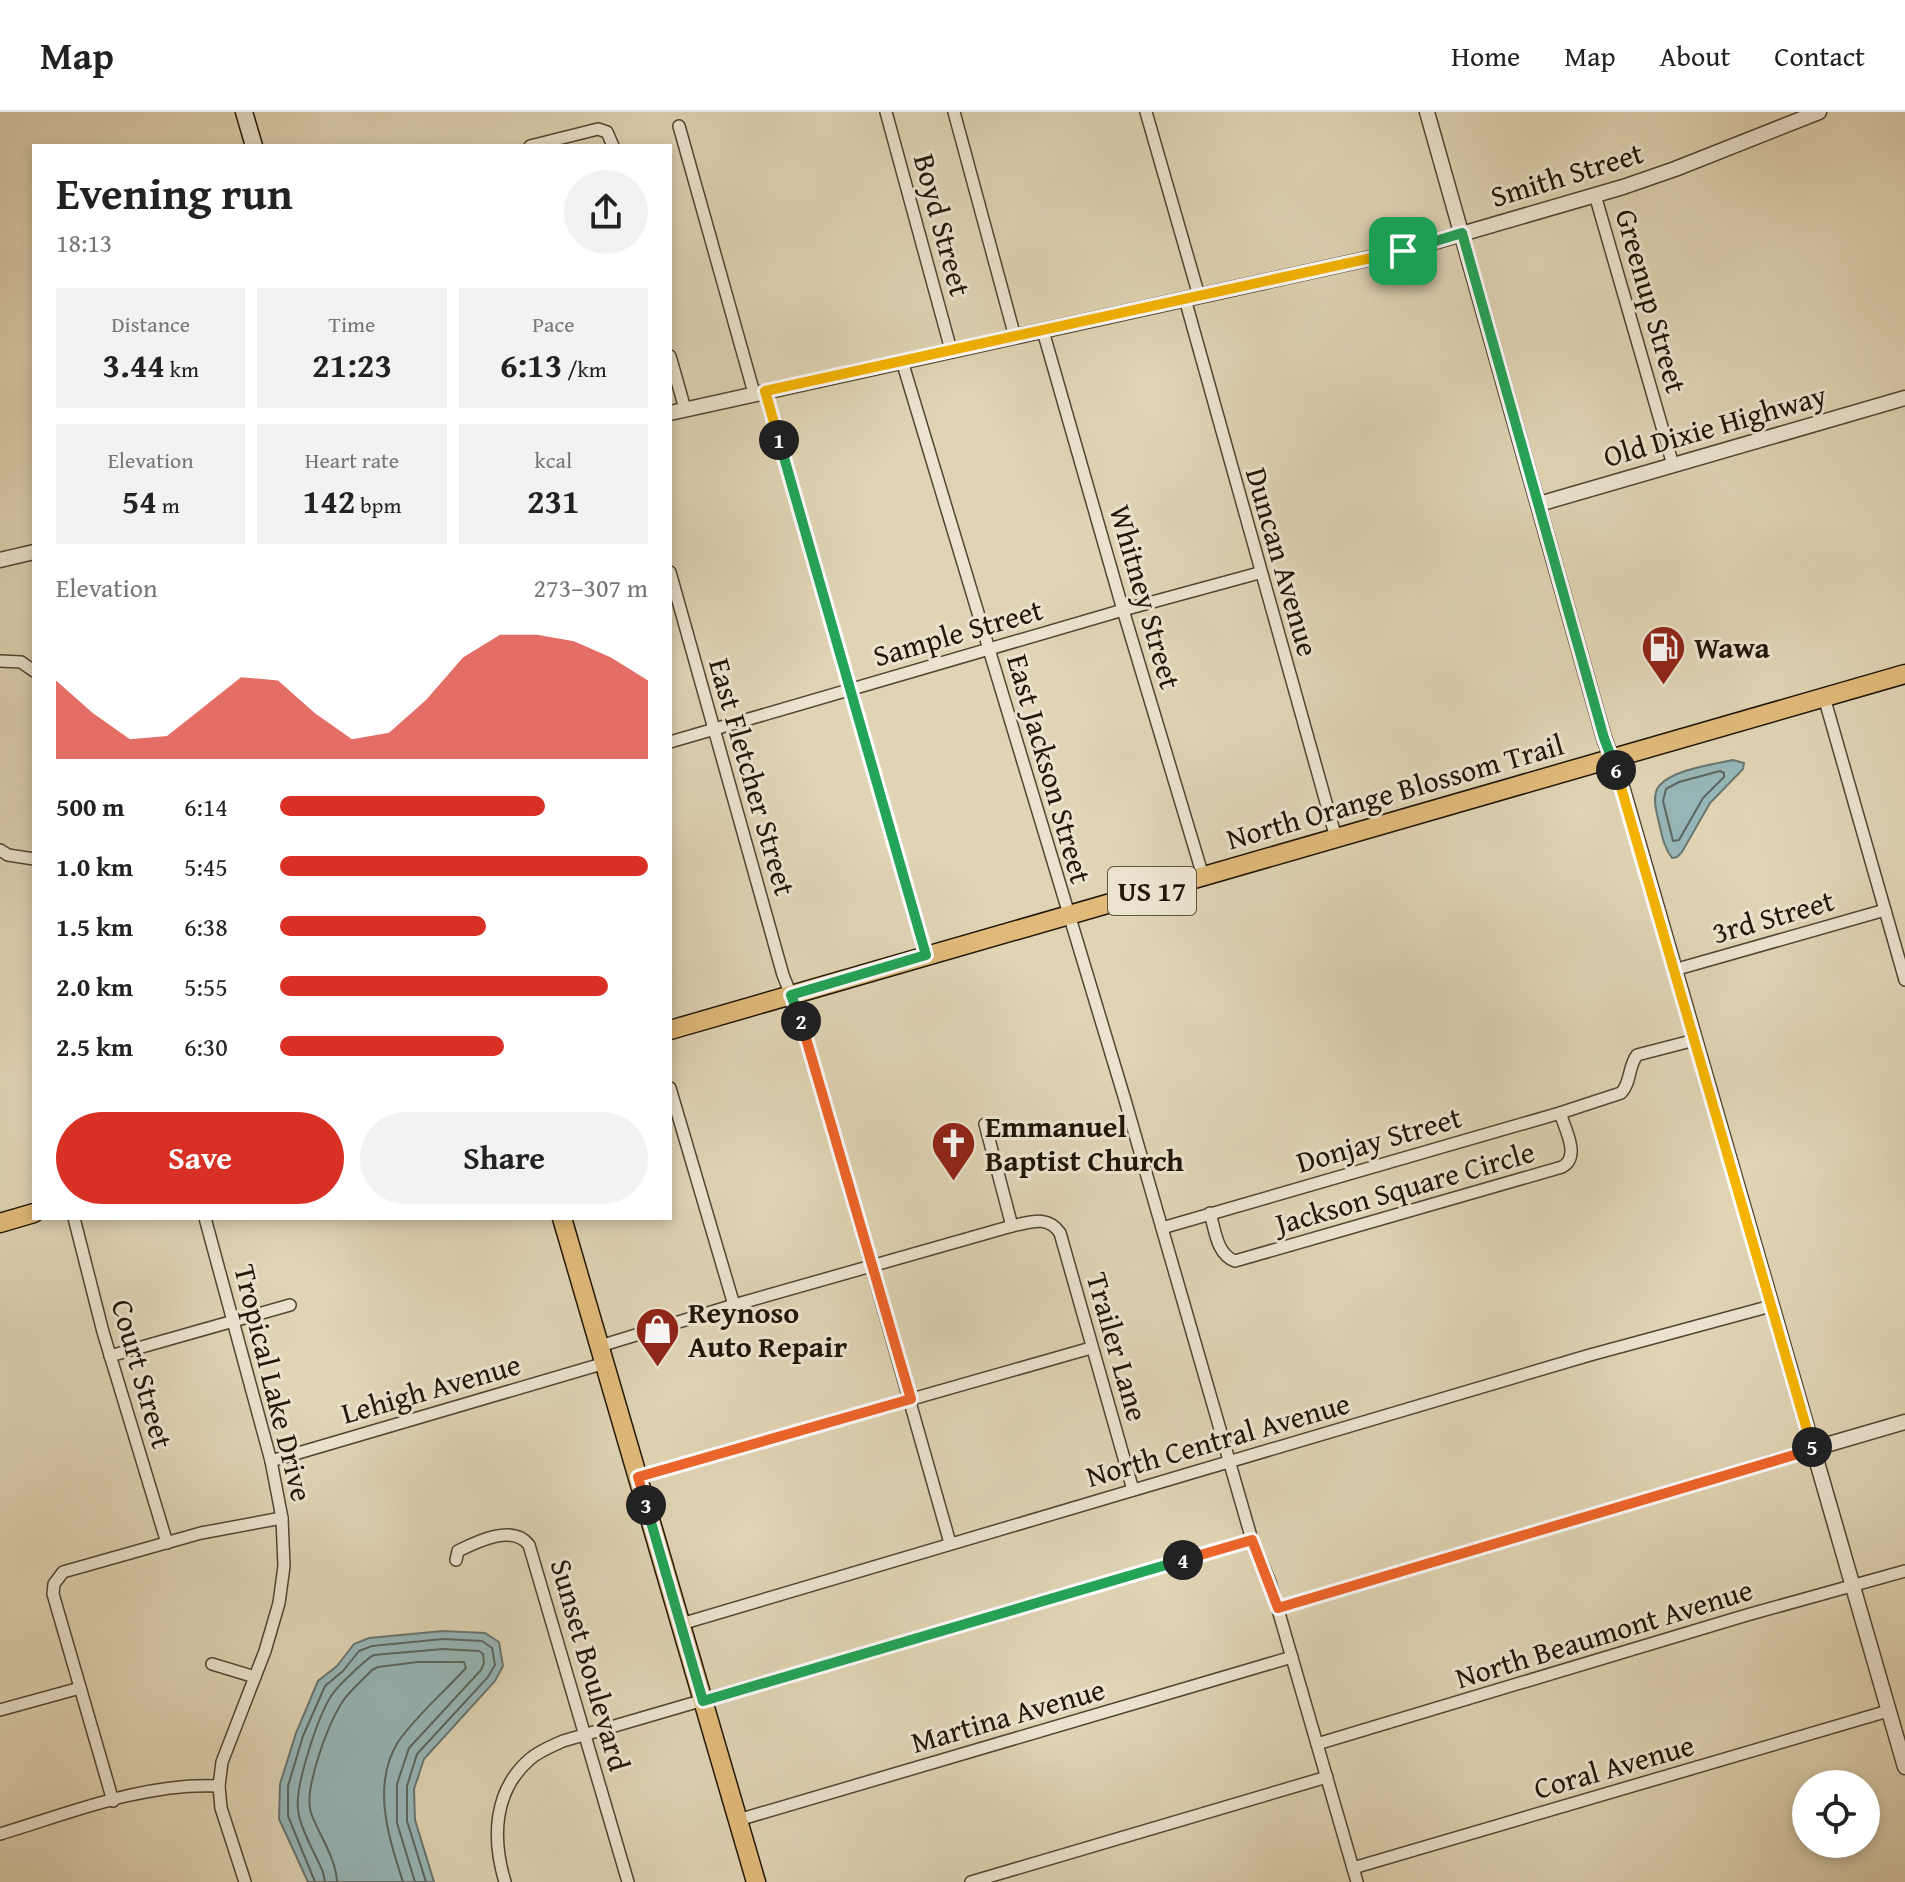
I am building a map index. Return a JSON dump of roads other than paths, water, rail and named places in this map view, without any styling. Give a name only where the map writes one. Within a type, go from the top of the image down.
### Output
[{"type":"main road","points":[[244,112],[253,144]]},
{"type":"main road","name":"North Orange Blossom Trail","points":[[672,1029],[1905,674]]},
{"type":"main road","points":[[0,1223],[32,1214]]},
{"type":"main road","points":[[563,1220],[756,1882]]},
{"type":"street","name":"Boyd Street","points":[[886,112],[951,350]]},
{"type":"street","points":[[954,112],[1015,337]]},
{"type":"street","name":"Duncan Avenue","points":[[1146,112],[1259,573],[1336,838]]},
{"type":"street","points":[[1427,112],[1905,1767]]},
{"type":"street","name":"Smith Street","points":[[1462,233],[1675,169],[1819,112]]},
{"type":"street","points":[[679,126],[850,689],[926,955]]},
{"type":"street","points":[[537,144],[598,129],[607,132],[612,144]]},
{"type":"street","name":"Greenup Street","points":[[1595,195],[1673,465]]},
{"type":"street","points":[[672,370],[678,411],[1403,251],[1462,233]]},
{"type":"street","name":"Whitney Street","points":[[1043,331],[1203,876]]},
{"type":"street","name":"East Jackson Street","points":[[902,361],[1162,1228],[1252,1540],[1278,1608],[1357,1882]]},
{"type":"street","name":"Old Dixie Highway","points":[[1539,504],[1905,398]]},
{"type":"street","points":[[0,560],[32,552]]},
{"type":"street","name":"Sample Street","points":[[672,741],[1259,573]]},
{"type":"street","name":"East Fletcher Street","points":[[674,602],[872,1266],[950,1543]]},
{"type":"street","points":[[0,661],[21,662],[32,670]]},
{"type":"street","points":[[1824,697],[1905,980]]},
{"type":"street","points":[[0,850],[8,855],[32,859]]},
{"type":"street","name":"3rd Street","points":[[1674,970],[1885,910]]},
{"type":"street","name":"Jackson Square Circle","points":[[1210,1213],[1225,1257],[1235,1261],[1562,1167],[1568,1164],[1572,1154],[1560,1113],[1621,1093],[1626,1088],[1630,1067],[1637,1055],[1695,1040]]},
{"type":"street","points":[[672,1095],[734,1305]]},
{"type":"street","name":"Donjay Street","points":[[1162,1228],[1560,1113]]},
{"type":"street","points":[[985,1124],[1012,1226]]},
{"type":"street","name":"Court Street","points":[[75,1220],[110,1356],[167,1543]]},
{"type":"street","name":"Tropical Lake Drive","points":[[206,1220],[271,1461],[282,1518],[284,1566],[279,1603],[222,1762],[219,1786],[221,1808],[240,1881]]},
{"type":"street","name":"Lehigh Avenue","points":[[271,1461],[602,1355],[734,1305],[1012,1226],[1038,1220],[1048,1222]]},
{"type":"street","name":"Trailer Lane","points":[[1048,1222],[1060,1233],[1133,1490]]},
{"type":"street","points":[[110,1356],[290,1305]]},
{"type":"street","name":"North Central Avenue","points":[[681,1624],[1590,1355],[1771,1306]]},
{"type":"street","points":[[638,1477],[1091,1348]]},
{"type":"street","points":[[1278,1608],[1905,1422]]},
{"type":"street","points":[[113,1801],[53,1594],[54,1584],[63,1572],[201,1533],[282,1518]]},
{"type":"street","name":"Sunset Boulevard","points":[[456,1560],[458,1551],[503,1535],[524,1539],[529,1545],[628,1882]]},
{"type":"street","points":[[505,1882],[496,1841],[497,1820],[508,1788],[531,1758],[563,1741],[1252,1540]]},
{"type":"street","name":"North Beaumont Avenue","points":[[1317,1744],[1905,1571]]},
{"type":"street","name":"Martina Avenue","points":[[738,1820],[1292,1657]]},
{"type":"street","points":[[212,1664],[255,1677]]},
{"type":"street","points":[[0,1710],[80,1688]]},
{"type":"street","name":"Coral Avenue","points":[[1353,1868],[1888,1711]]},
{"type":"street","points":[[971,1882],[1327,1777]]},
{"type":"street","points":[[1,1832],[113,1801],[170,1789],[219,1786]]},
{"type":"water","points":[[1733,760],[1744,763],[1743,769],[1710,803],[1682,852],[1672,858],[1664,841],[1656,808],[1655,796],[1660,785],[1678,774]]},
{"type":"water","points":[[443,1631],[485,1633],[499,1642],[503,1666],[495,1681],[424,1759],[414,1789],[415,1820],[434,1882],[308,1882],[279,1819],[280,1784],[296,1733],[318,1681],[337,1666],[354,1644],[369,1638]]},
{"type":"place","name":"Wawa","points":[[1663,687]]},
{"type":"place","name":"Emmanuel Baptist Church","points":[[954,1183]]},
{"type":"place","name":"Reynoso Auto Repair","points":[[657,1369]]}]
